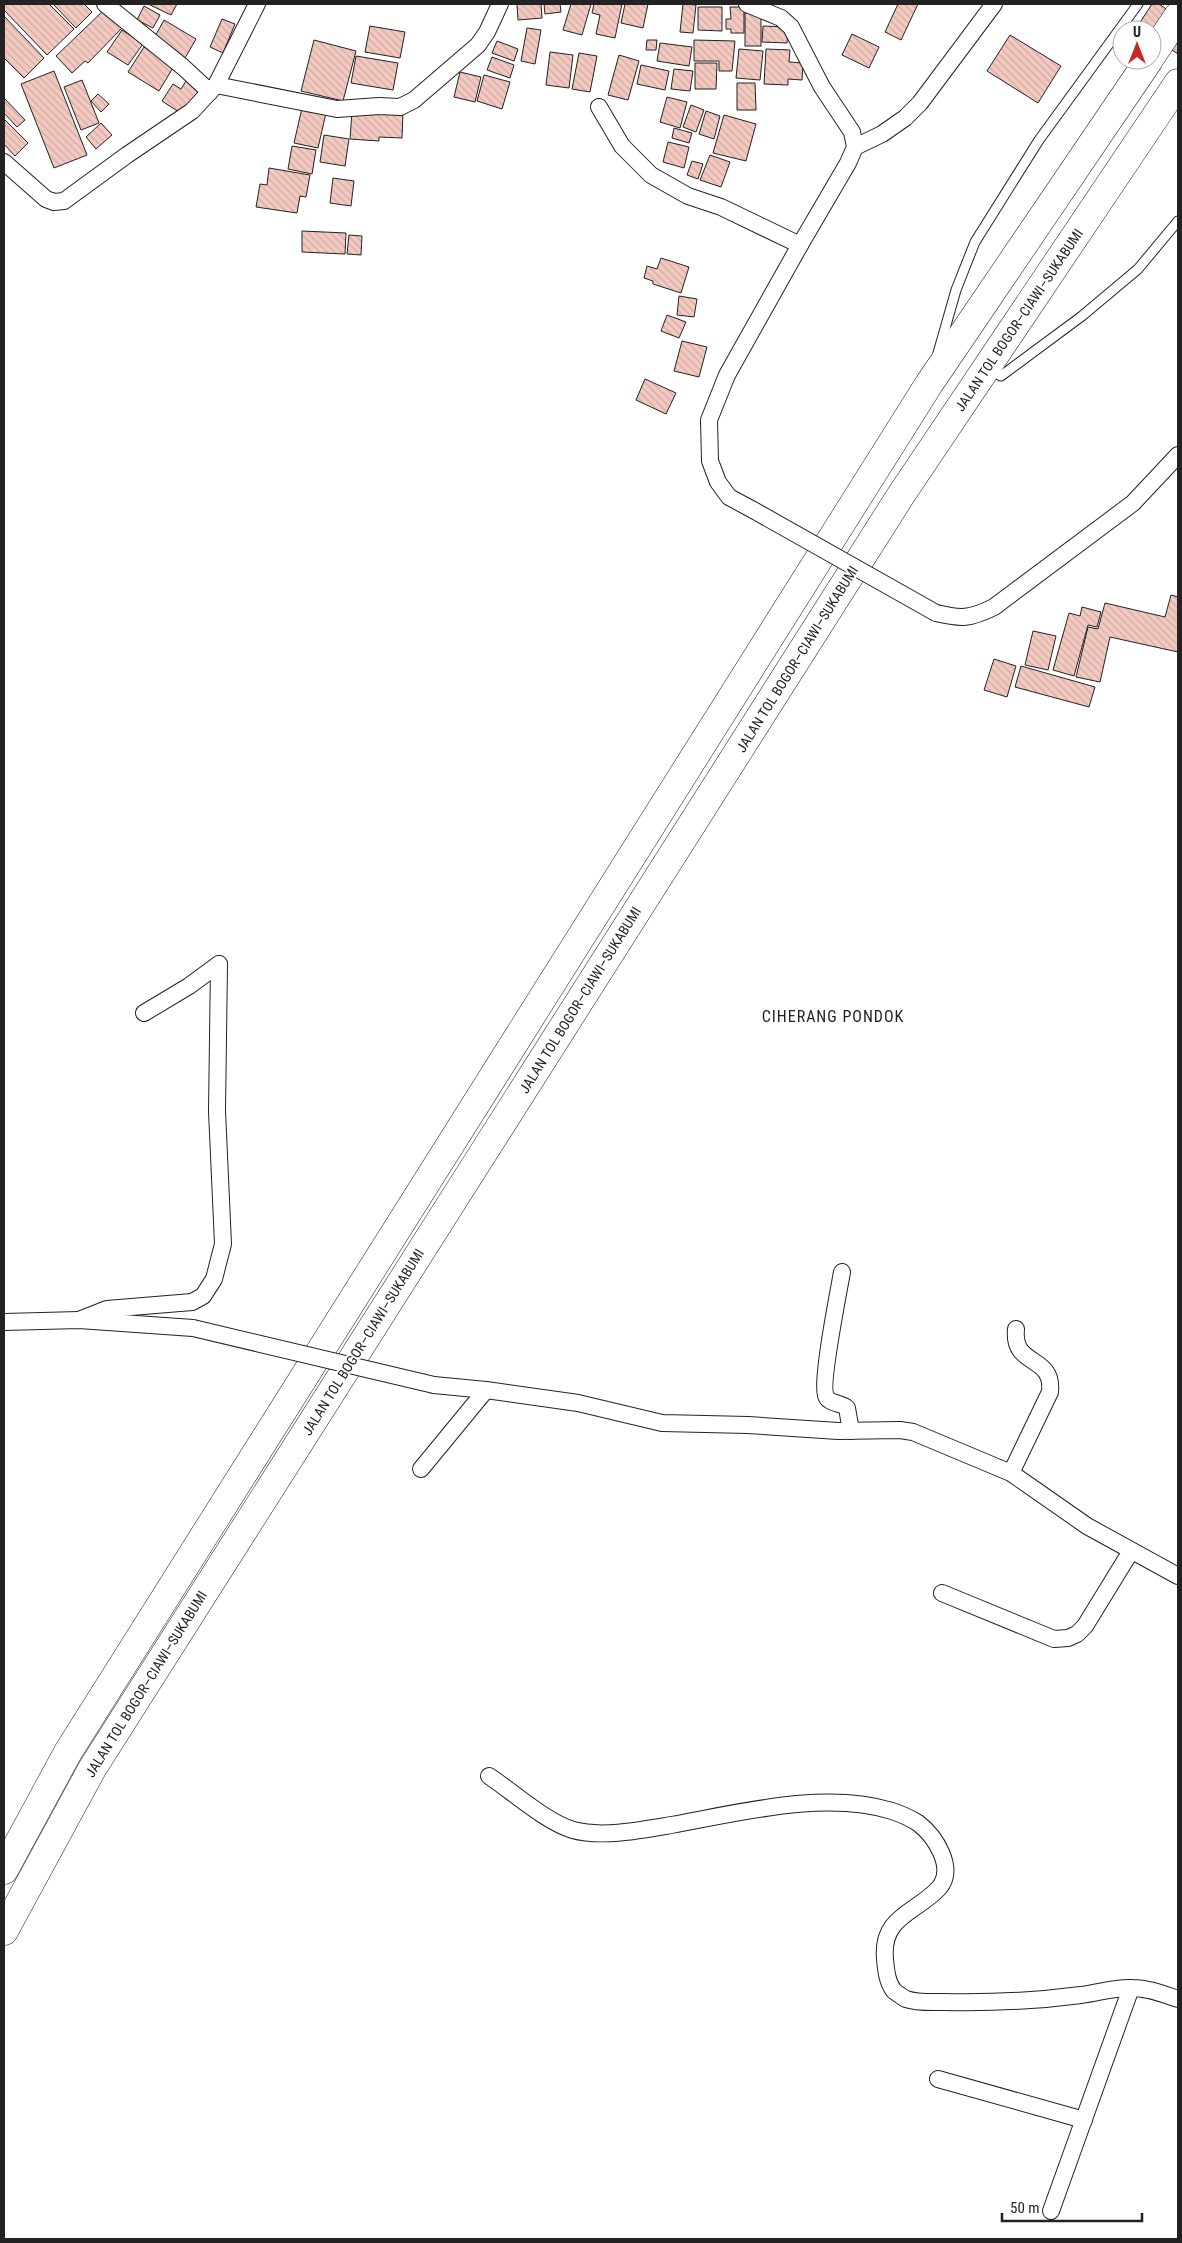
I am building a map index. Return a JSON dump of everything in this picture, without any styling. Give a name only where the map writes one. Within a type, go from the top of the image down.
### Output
[{"type":"highway","points":[[1162,40],[1178,16]]},
{"type":"highway","points":[[4,1870],[68,1752],[928,384],[1142,70]]},
{"type":"highway","name":"JALAN TOL BOGOR–CIAWI–SUKABUMI","points":[[4,1931],[92,1769],[901,495],[1178,83]]},
{"type":"street","points":[[105,4],[138,32],[213,88],[338,109],[379,106],[400,107],[414,100],[478,45],[487,32],[500,4]]},
{"type":"street","points":[[4,162],[46,199],[64,202],[132,152],[183,118],[213,88],[257,4]]},
{"type":"street","points":[[747,4],[781,18],[791,27],[822,87],[852,132],[854,147],[848,163],[728,375],[709,420],[710,461],[718,482],[729,497],[936,612],[958,618],[976,616],[994,607],[1133,503],[1178,455]]},
{"type":"street","points":[[854,147],[882,134],[905,118],[920,103],[994,4]]},
{"type":"street","points":[[599,107],[622,146],[651,175],[688,196],[721,207],[800,245]]},
{"type":"street","points":[[79,1320],[107,1309],[192,1302],[203,1296],[214,1279],[220,1260],[223,1244],[217,1112],[219,964],[190,986],[144,1013]]},
{"type":"street","points":[[842,1272],[831,1335],[824,1392],[828,1400],[847,1408],[851,1431]]},
{"type":"street","points":[[4,1322],[79,1320],[193,1328],[434,1385],[486,1390],[578,1404],[662,1423],[851,1431],[900,1430],[913,1432],[1010,1474],[1087,1526],[1178,1576]]},
{"type":"street","points":[[1010,1474],[1050,1392],[1051,1380],[1047,1370],[1021,1353],[1015,1338],[1016,1329]]},
{"type":"street","points":[[421,1469],[486,1390]]},
{"type":"street","points":[[942,1593],[1036,1633],[1054,1639],[1068,1638],[1077,1634],[1085,1626],[1131,1551]]},
{"type":"street","points":[[490,1776],[551,1820],[574,1830],[611,1833],[638,1831],[745,1812],[825,1803],[853,1803],[892,1811],[907,1816],[929,1834],[938,1847],[946,1870],[944,1880],[938,1888],[902,1915],[893,1924],[887,1937],[884,1954],[889,1982],[895,1992],[905,1999],[986,2002],[1080,1995],[1131,1988],[1146,1989],[1178,1998]]},
{"type":"street","points":[[1051,2210],[1131,1988]]},
{"type":"street","points":[[938,2079],[1084,2120]]},
{"type":"lane","points":[[928,384],[956,290],[975,242],[1039,140],[1138,4]]},
{"type":"lane","points":[[986,369],[1001,376],[1082,316],[1138,269],[1178,221]]},
{"type":"building","points":[[4,4],[49,4],[74,29],[47,55],[4,10]]},
{"type":"building","points":[[53,4],[84,4],[92,12],[76,28]]},
{"type":"building","points":[[148,4],[177,4],[171,15]]},
{"type":"building","points":[[517,4],[541,4],[542,18],[518,20]]},
{"type":"building","points":[[544,4],[560,4],[561,12],[545,14]]},
{"type":"building","points":[[571,4],[591,4],[582,35],[563,30]]},
{"type":"building","points":[[594,4],[622,4],[615,38],[596,34],[600,15],[592,13]]},
{"type":"building","points":[[625,4],[648,4],[643,28],[621,23]]},
{"type":"building","points":[[683,4],[696,5],[693,33],[680,32]]},
{"type":"building","points":[[898,4],[918,4],[901,40],[885,32]]},
{"type":"building","points":[[1152,4],[1159,4],[1178,17],[1178,54],[1162,44],[1162,20],[1142,20]]},
{"type":"building","points":[[144,6],[160,15],[153,28],[137,20]]},
{"type":"building","points":[[698,7],[722,7],[722,31],[698,30]]},
{"type":"building","points":[[730,7],[744,7],[744,33],[731,33],[731,29],[726,29],[726,19],[731,19]]},
{"type":"building","points":[[104,10],[122,28],[88,63],[85,61],[72,73],[56,56]]},
{"type":"building","points":[[745,13],[761,13],[761,46],[745,46]]},
{"type":"building","points":[[4,16],[44,58],[24,78],[4,58]]},
{"type":"building","points":[[222,19],[235,24],[223,53],[210,47]]},
{"type":"building","points":[[164,20],[196,39],[185,58],[153,40]]},
{"type":"building","points":[[370,26],[405,32],[400,58],[365,52]]},
{"type":"building","points":[[763,26],[788,27],[787,43],[762,42]]},
{"type":"building","points":[[527,28],[541,30],[535,64],[521,61]]},
{"type":"building","points":[[122,30],[143,44],[128,65],[107,52]]},
{"type":"building","points":[[852,34],[879,47],[869,68],[842,55]]},
{"type":"building","points":[[1010,35],[1061,66],[1038,103],[987,71]]},
{"type":"building","points":[[314,40],[356,51],[343,101],[301,91]]},
{"type":"building","points":[[647,40],[657,40],[656,50],[646,50]]},
{"type":"building","points":[[694,40],[735,41],[732,71],[719,71],[719,61],[694,61]]},
{"type":"building","points":[[497,41],[518,49],[514,61],[492,53]]},
{"type":"building","points":[[660,43],[692,47],[689,66],[657,61]]},
{"type":"building","points":[[144,47],[174,66],[159,91],[128,72]]},
{"type":"building","points":[[739,49],[763,51],[760,80],[736,78]]},
{"type":"building","points":[[766,49],[790,50],[789,62],[803,63],[802,80],[788,79],[788,85],[764,84]]},
{"type":"building","points":[[550,52],[573,55],[569,88],[546,85]]},
{"type":"building","points":[[579,53],[597,56],[590,92],[572,89]]},
{"type":"building","points":[[619,55],[639,61],[628,100],[608,95]]},
{"type":"building","points":[[356,56],[398,63],[393,90],[351,83]]},
{"type":"building","points":[[492,57],[514,65],[510,78],[487,70]]},
{"type":"building","points":[[695,63],[717,63],[716,89],[695,89]]},
{"type":"building","points":[[641,65],[669,71],[665,90],[637,84]]},
{"type":"building","points":[[674,69],[693,71],[690,91],[671,89]]},
{"type":"building","points":[[54,71],[87,155],[54,168],[21,84]]},
{"type":"building","points":[[460,72],[481,77],[475,102],[454,97]]},
{"type":"building","points":[[484,75],[510,82],[502,109],[477,101]]},
{"type":"building","points":[[82,80],[99,123],[81,130],[64,87]]},
{"type":"building","points":[[186,81],[200,90],[192,104],[182,114],[162,101],[173,84],[181,89]]},
{"type":"building","points":[[737,83],[755,83],[756,110],[737,110]]},
{"type":"building","points":[[98,94],[109,104],[101,112],[91,101]]},
{"type":"building","points":[[667,97],[687,102],[680,128],[660,122]]},
{"type":"building","points":[[4,98],[25,120],[17,127],[4,113]]},
{"type":"building","points":[[691,105],[704,110],[696,132],[683,127]]},
{"type":"building","points":[[302,108],[326,113],[318,148],[294,143]]},
{"type":"building","points":[[352,111],[403,112],[402,138],[379,137],[379,141],[350,139]]},
{"type":"building","points":[[706,111],[720,116],[714,139],[699,134]]},
{"type":"building","points":[[724,115],[756,124],[746,161],[713,153]]},
{"type":"building","points":[[4,119],[28,143],[15,156],[4,144]]},
{"type":"building","points":[[101,123],[112,135],[96,149],[86,137]]},
{"type":"building","points":[[674,128],[692,133],[689,143],[672,138]]},
{"type":"building","points":[[324,135],[349,139],[345,166],[320,162]]},
{"type":"building","points":[[668,142],[689,147],[684,168],[663,162]]},
{"type":"building","points":[[292,146],[316,150],[312,174],[288,169]]},
{"type":"building","points":[[710,155],[730,162],[721,187],[700,180]]},
{"type":"building","points":[[692,161],[703,164],[698,179],[687,175]]},
{"type":"building","points":[[269,168],[310,175],[306,197],[300,196],[297,213],[256,207],[260,184],[267,185]]},
{"type":"building","points":[[333,178],[354,181],[351,206],[330,203]]},
{"type":"building","points":[[302,231],[346,233],[345,254],[302,252]]},
{"type":"building","points":[[349,235],[362,236],[361,255],[347,254]]},
{"type":"building","points":[[661,258],[689,267],[681,293],[653,284],[653,281],[644,278],[647,266],[657,269]]},
{"type":"building","points":[[679,296],[697,299],[694,317],[677,315]]},
{"type":"building","points":[[667,315],[686,322],[679,338],[661,331]]},
{"type":"building","points":[[682,341],[707,347],[699,377],[674,371]]},
{"type":"building","points":[[645,379],[676,393],[666,414],[636,400]]},
{"type":"building","points":[[1171,595],[1178,597],[1178,652],[1110,637],[1100,682],[1076,677],[1088,627],[1098,629],[1105,603],[1165,617]]},
{"type":"building","points":[[1082,607],[1101,612],[1097,627],[1088,625],[1074,676],[1053,670],[1069,613],[1080,616]]},
{"type":"building","points":[[1033,631],[1056,636],[1048,670],[1025,665]]},
{"type":"building","points":[[994,659],[1016,666],[1007,697],[984,690]]},
{"type":"building","points":[[1021,666],[1095,687],[1089,707],[1015,687]]},
{"type":"district","name":"CIHERANG PONDOK","points":[[833,1016]]}]
